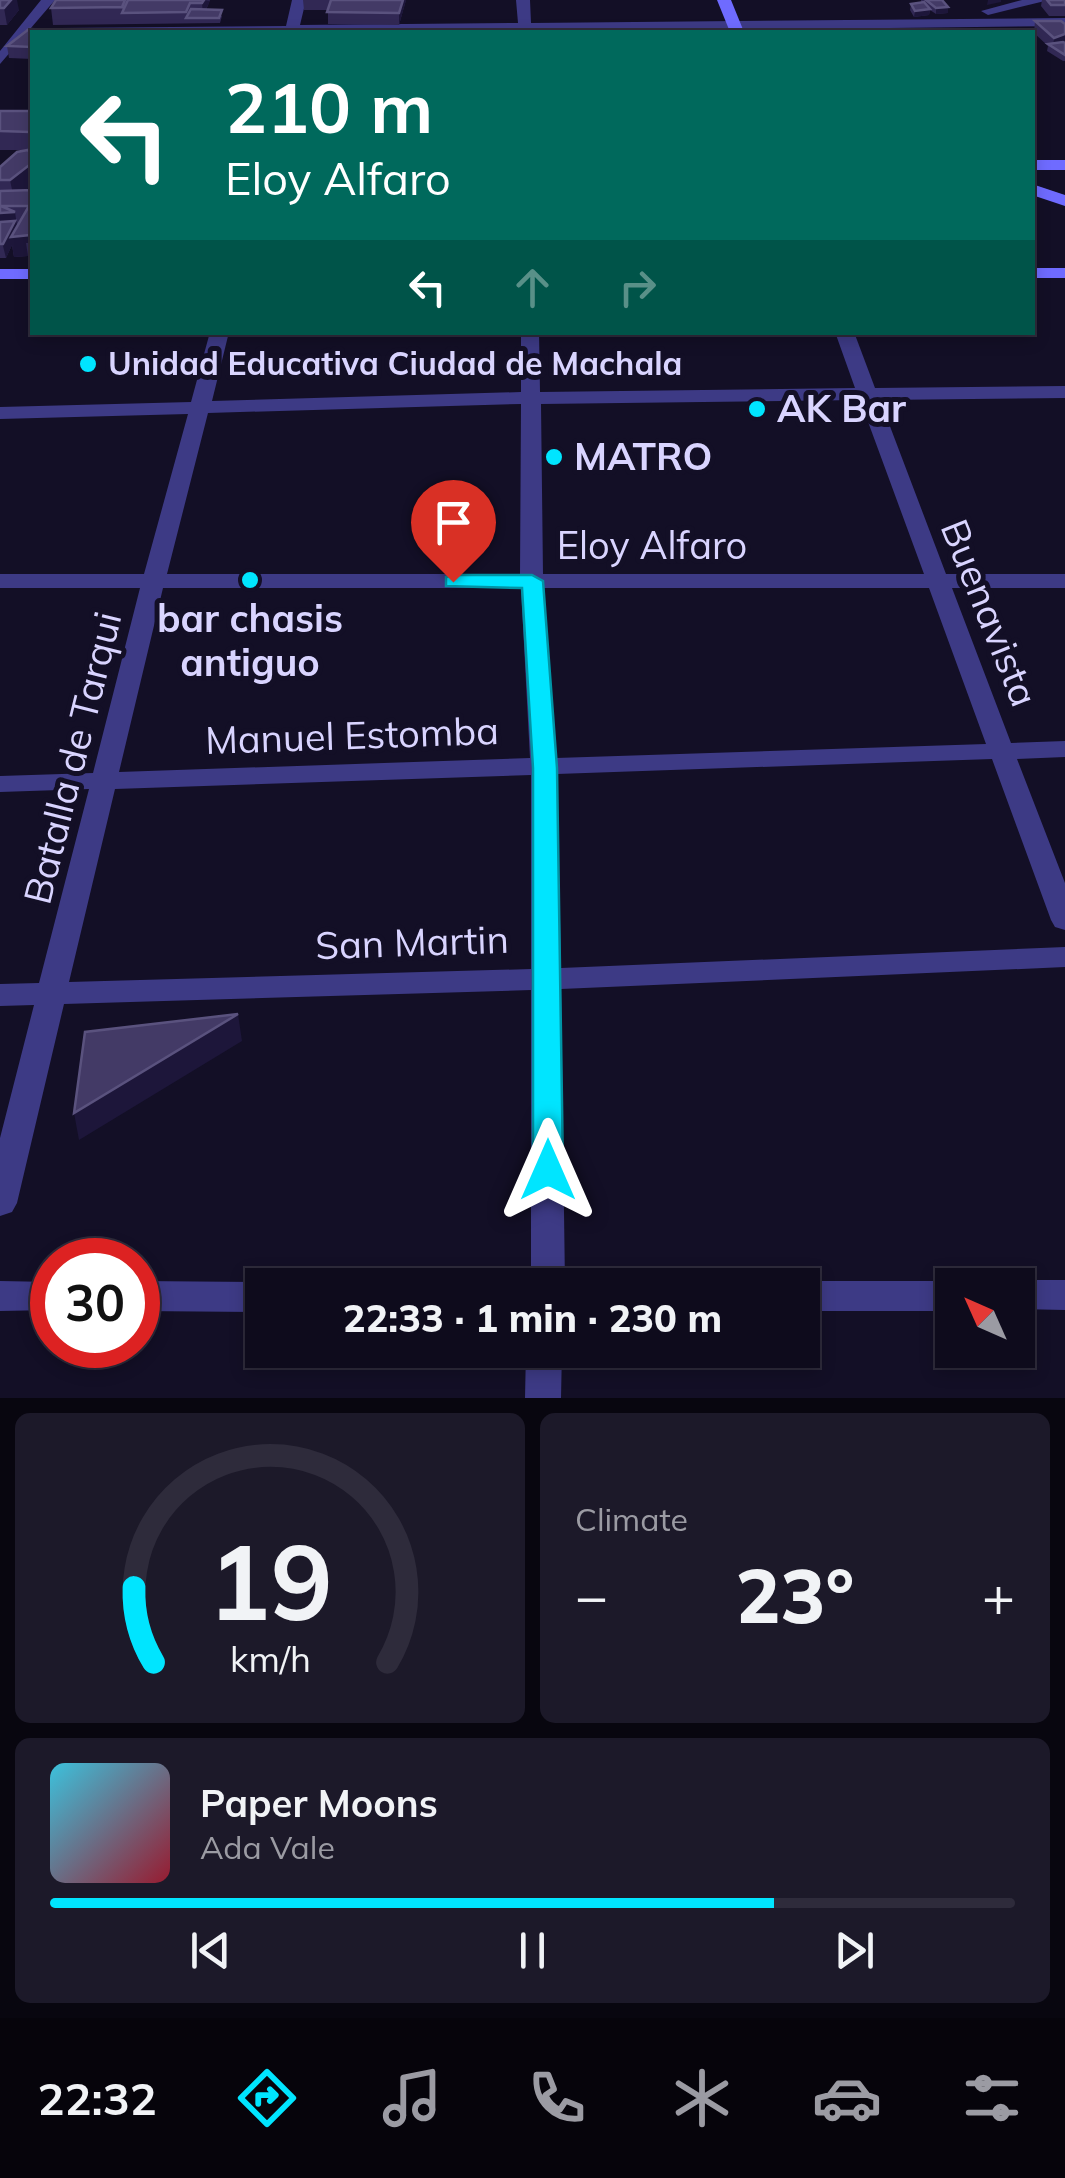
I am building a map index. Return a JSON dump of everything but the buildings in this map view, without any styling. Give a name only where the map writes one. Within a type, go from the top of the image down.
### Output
[{"type":"main road","points":[[724,0],[736,29]]},
{"type":"main road","points":[[1035,165],[1065,166]]},
{"type":"main road","points":[[1035,190],[1065,201]]},
{"type":"main road","points":[[1035,273],[1065,273]]},
{"type":"main road","points":[[0,274],[30,274]]},
{"type":"street","points":[[0,60],[28,32],[48,0]]},
{"type":"street","points":[[292,30],[299,0]]},
{"type":"street","points":[[523,0],[525,29]]},
{"type":"street","points":[[933,23],[1042,0]]},
{"type":"street","points":[[408,30],[1065,22]]},
{"type":"street","points":[[0,32],[28,32]]},
{"type":"street","name":"Batalla de Tarqui","points":[[0,1203],[108,781],[153,582],[219,335]]},
{"type":"street","points":[[530,335],[532,581],[545,768],[548,1268]]},
{"type":"street","name":"Buenavista","points":[[845,335],[1065,920]]},
{"type":"street","points":[[0,412],[531,398],[1065,392]]},
{"type":"street","name":"Eloy Alfaro","points":[[0,580],[1065,581]]},
{"type":"street","name":"Manuel Estomba","points":[[0,784],[1065,749]]},
{"type":"street","name":"San Martin","points":[[0,995],[549,979],[1065,957]]},
{"type":"street","points":[[1035,1295],[1065,1295]]},
{"type":"street","points":[[0,1296],[30,1296]]},
{"type":"street","points":[[160,1296],[245,1297]]},
{"type":"street","points":[[820,1296],[935,1296]]},
{"type":"street","points":[[543,1398],[544,1368]]},
{"type":"place","name":"Unidad Educativa Ciudad de Machala","points":[[88,364]]},
{"type":"place","name":"AK Bar","points":[[757,409]]},
{"type":"place","name":"MATRO","points":[[554,457]]},
{"type":"place","name":"bar chasis antiguo","points":[[250,580]]},
{"type":"route","points":[[453,582],[532,581],[545,768],[548,1170]]}]
